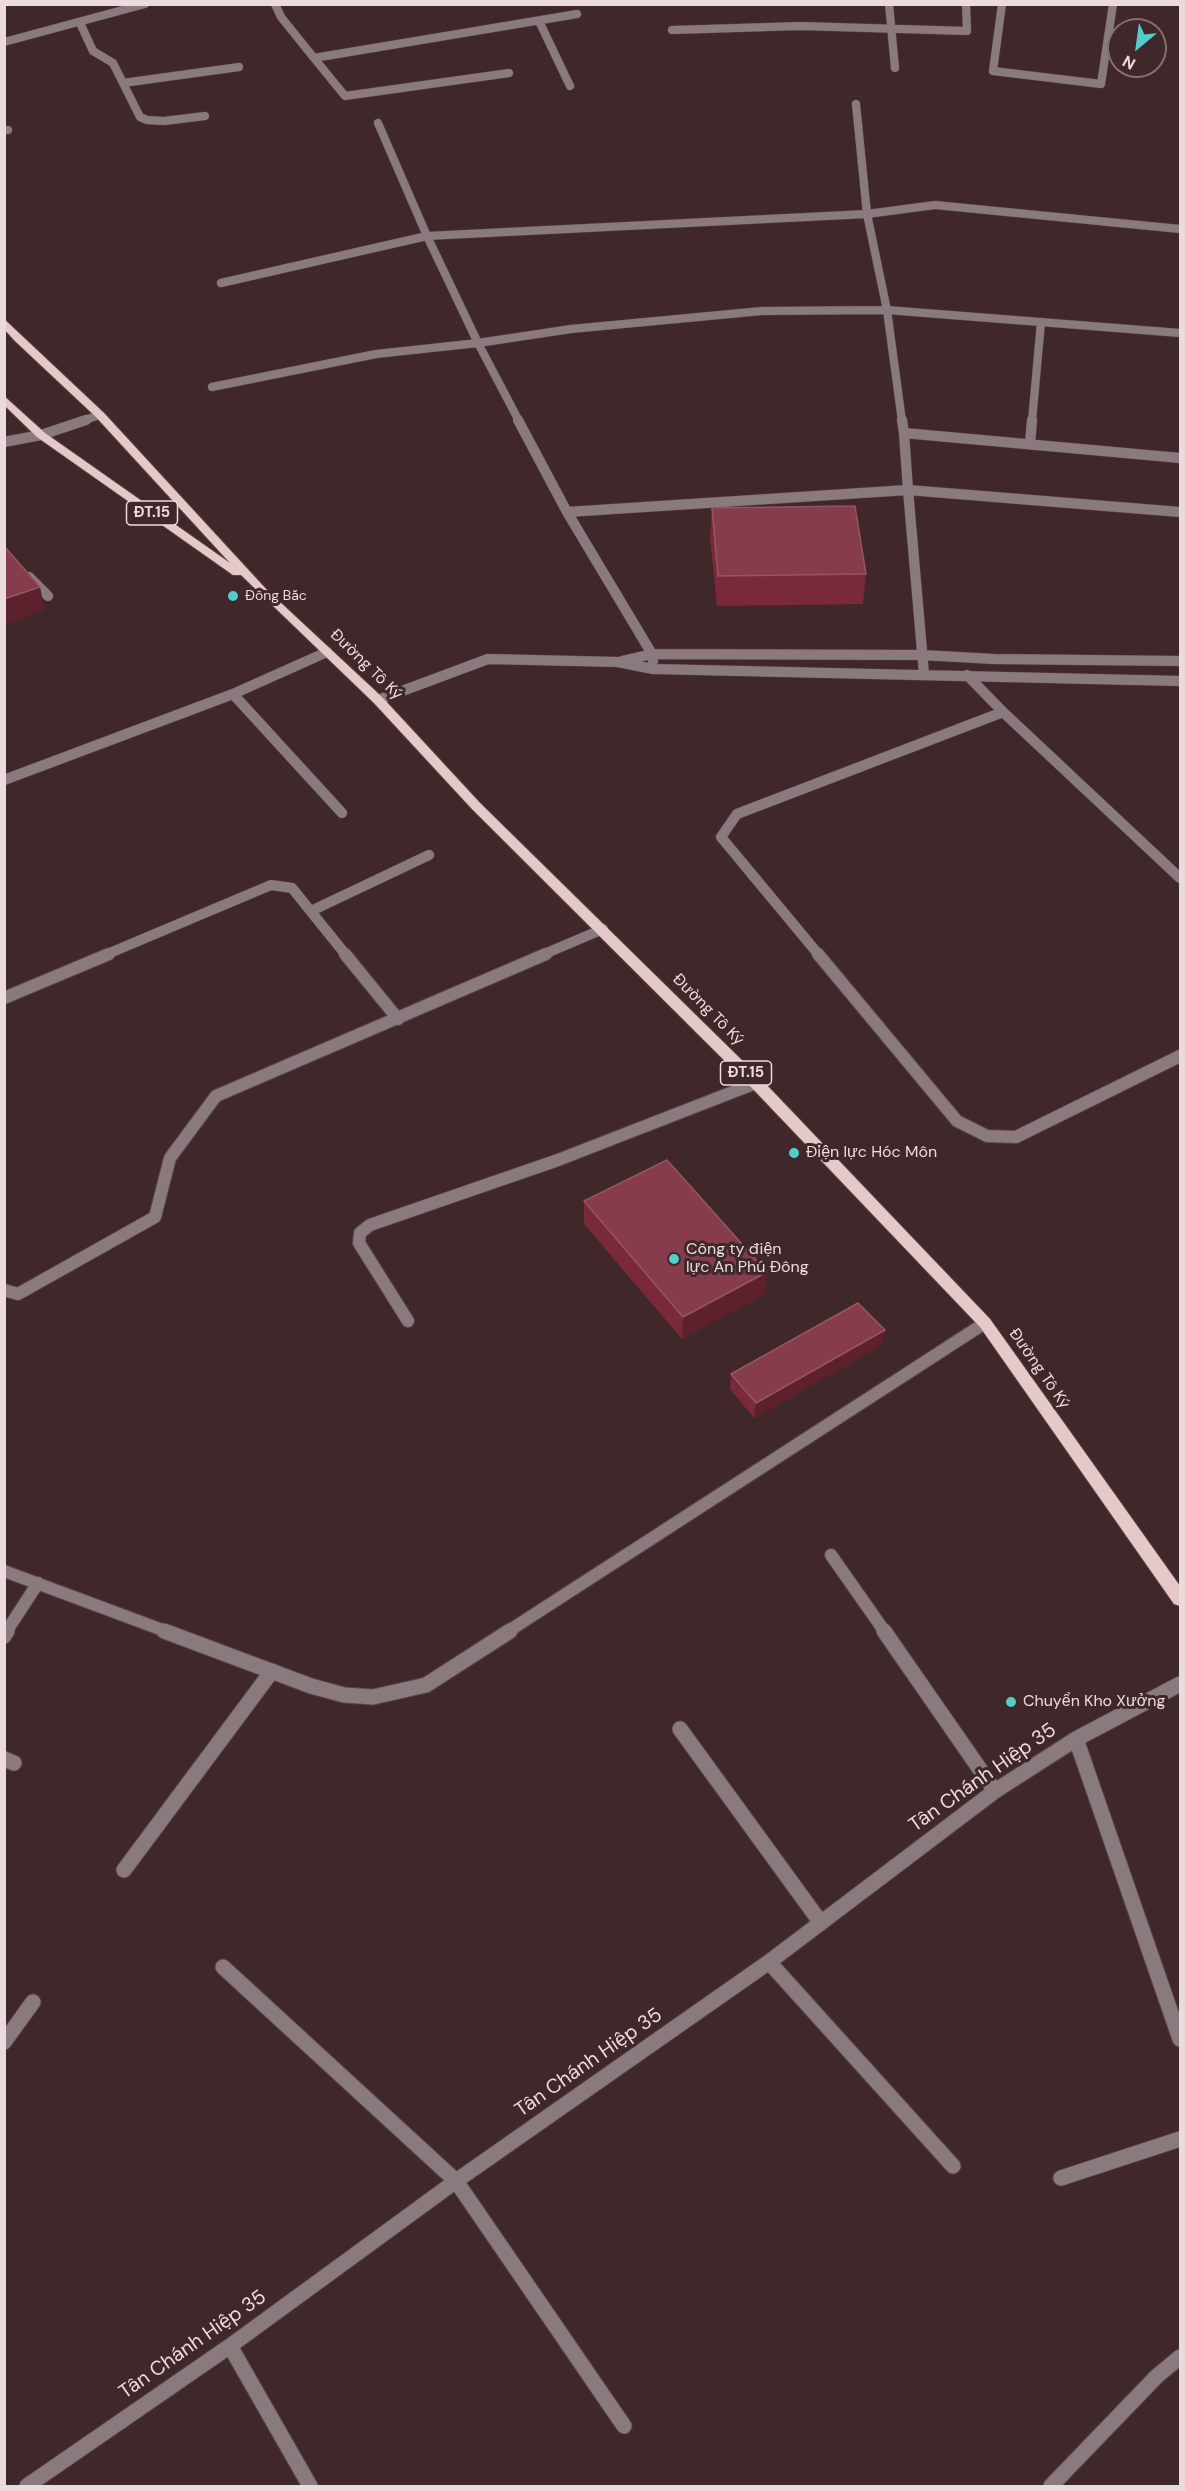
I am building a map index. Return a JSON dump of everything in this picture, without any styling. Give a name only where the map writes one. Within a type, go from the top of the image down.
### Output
[{"type":"main road","name":"Đường Tô Ký","points":[[4,322],[100,415],[262,591],[378,700],[476,806],[603,929],[756,1083],[985,1323],[1180,1599]]},
{"type":"main road","name":"Đường Tô Ký","points":[[4,399],[41,435],[262,591]]},
{"type":"street","points":[[4,42],[145,4]]},
{"type":"street","points":[[275,4],[281,17],[345,96],[509,73]]},
{"type":"street","points":[[889,4],[895,68]]},
{"type":"street","points":[[672,30],[801,26],[968,31],[966,4]]},
{"type":"street","points":[[1002,4],[993,71],[1101,84],[1113,4]]},
{"type":"street","points":[[314,58],[434,36],[577,14]]},
{"type":"street","points":[[539,21],[570,86]]},
{"type":"street","points":[[80,23],[93,51],[113,63],[140,117],[165,122],[205,116]]},
{"type":"street","points":[[123,83],[239,67]]},
{"type":"street","points":[[856,104],[867,213],[887,310],[903,433],[924,674]]},
{"type":"street","points":[[378,123],[427,236],[478,343],[567,512],[652,654],[653,669]]},
{"type":"street","points":[[221,283],[427,236],[867,213],[935,205],[1180,229]]},
{"type":"street","points":[[212,387],[376,354],[478,343],[571,329],[762,311],[887,310],[1180,333]]},
{"type":"street","points":[[1030,444],[1041,322]]},
{"type":"street","points":[[4,442],[41,435],[100,415]]},
{"type":"street","points":[[903,433],[1180,458]]},
{"type":"street","points":[[567,512],[908,490],[1180,512]]},
{"type":"street","points":[[19,567],[48,596]]},
{"type":"street","points":[[4,780],[233,694],[327,652]]},
{"type":"street","points":[[618,662],[652,654],[921,655],[1180,661]]},
{"type":"street","points":[[378,700],[488,658],[618,662],[653,669],[1180,681]]},
{"type":"street","points":[[967,675],[1003,712],[1180,878]]},
{"type":"street","points":[[233,694],[342,813]]},
{"type":"street","points":[[1003,712],[736,814],[722,837],[957,1121],[987,1136],[1016,1137],[1180,1056]]},
{"type":"street","points":[[311,911],[429,855]]},
{"type":"street","points":[[4,998],[270,885],[292,888],[398,1019]]},
{"type":"street","points":[[4,1290],[18,1294],[155,1217],[170,1158],[216,1096],[603,929]]},
{"type":"street","points":[[408,1321],[359,1243],[360,1233],[370,1225],[558,1160],[756,1083]]},
{"type":"street","points":[[4,1570],[311,1686],[344,1695],[373,1697],[398,1693],[426,1685],[985,1323]]},
{"type":"street","points":[[831,1555],[995,1791]]},
{"type":"street","points":[[4,1635],[38,1583]]},
{"type":"street","points":[[124,1870],[272,1671]]},
{"type":"street","name":"Tân Chánh Hiệp 35","points":[[27,2487],[230,2346],[456,2181],[769,1962],[995,1791],[1076,1739],[1180,1684]]},
{"type":"street","points":[[680,1728],[821,1923]]},
{"type":"street","points":[[1076,1739],[1180,2039]]},
{"type":"street","points":[[769,1962],[953,2166]]},
{"type":"street","points":[[223,1966],[456,2181],[624,2426]]},
{"type":"street","points":[[4,2042],[33,2002]]},
{"type":"street","points":[[1061,2178],[1180,2139]]},
{"type":"street","points":[[230,2346],[310,2487]]},
{"type":"street","points":[[1051,2487],[1157,2376],[1180,2357]]},
{"type":"building","points":[[855,506],[866,574],[718,576],[712,508]]},
{"type":"building","points":[[4,546],[40,587],[4,599]]},
{"type":"building","name":"Công ty điện lực An Phú Đông","points":[[667,1160],[767,1272],[683,1317],[584,1201]]},
{"type":"building","points":[[858,1303],[885,1330],[756,1403],[731,1374]]},
{"type":"place","name":"Đông Bắc","points":[[233,596]]},
{"type":"place","name":"Điện lực Hóc Môn","points":[[794,1153]]},
{"type":"place","name":"Công ty điện lực An Phú Đông","points":[[674,1259]]},
{"type":"place","name":"Chuyển Kho Xưởng","points":[[1011,1702]]}]
